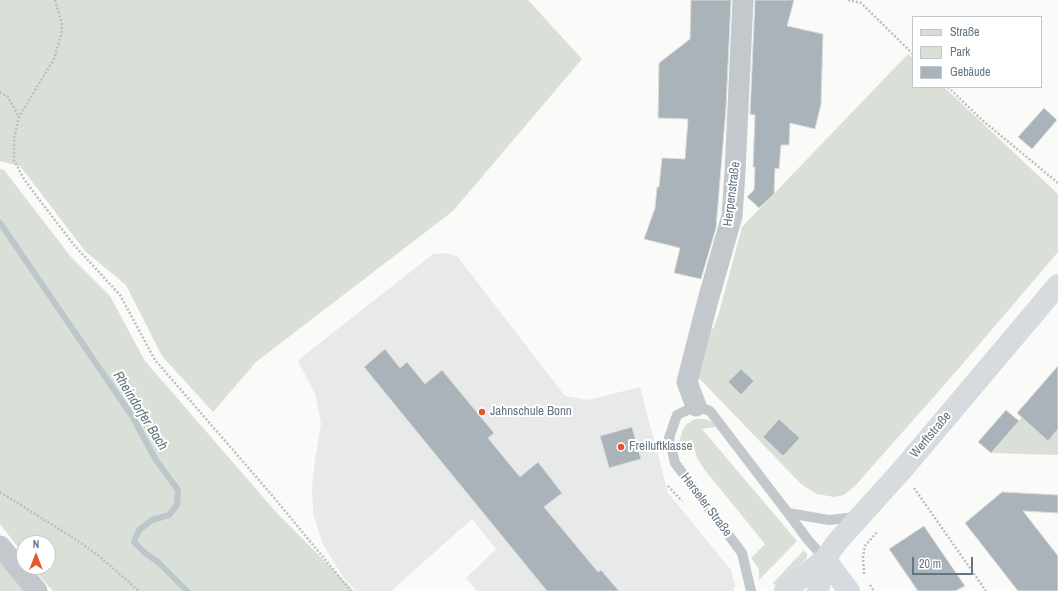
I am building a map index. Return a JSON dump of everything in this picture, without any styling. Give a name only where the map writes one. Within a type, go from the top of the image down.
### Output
[{"type":"street","name":"Herpenstraße","points":[[696,406],[687,382],[732,216],[736,172],[743,0]]},
{"type":"street","name":"Werftstraße","points":[[818,591],[825,559],[837,542],[902,470],[1058,285]]},
{"type":"street","points":[[0,546],[37,591]]},
{"type":"street","points":[[785,591],[825,559],[850,591]]},
{"type":"lane","points":[[696,406],[710,411],[808,540],[825,559]]},
{"type":"lane","name":"Herseler Straße","points":[[696,406],[678,415],[669,438],[675,463],[742,553],[751,591]]},
{"type":"lane","points":[[788,513],[829,520],[859,516]]},
{"type":"path","points":[[55,0],[62,24],[60,41],[54,59],[19,117],[14,138],[14,160],[24,179],[74,245],[120,295],[156,360],[271,494],[351,591]]},
{"type":"path","points":[[848,0],[860,3],[912,53]]},
{"type":"path","points":[[949,88],[982,120],[1058,183]]},
{"type":"path","points":[[0,92],[8,97],[19,117]]},
{"type":"path","points":[[902,470],[986,591]]},
{"type":"path","points":[[0,492],[78,540],[139,591]]},
{"type":"path","points":[[863,556],[864,574],[874,591]]},
{"type":"shaded area","name":"Jahnschule Bonn","points":[[444,253],[457,256],[565,396],[588,400],[640,387],[668,493],[731,570],[735,586],[733,591],[477,591],[466,578],[496,549],[472,519],[391,591],[356,591],[343,577],[323,544],[313,513],[312,487],[321,424],[315,393],[298,362],[302,357],[433,254]]},
{"type":"green space","points":[[0,0],[528,0],[582,59],[453,211],[256,362],[213,412],[162,356],[126,285],[85,251],[20,166],[0,161]]},
{"type":"green space","points":[[908,54],[912,57],[912,88],[945,88],[1058,194],[1058,252],[960,367],[855,486],[844,495],[834,497],[817,494],[802,485],[695,374],[704,339],[714,327],[719,313],[742,227]]},
{"type":"green space","points":[[0,169],[4,170],[71,257],[110,296],[145,361],[276,512],[354,591],[53,591],[39,575],[56,575],[56,535],[16,535],[16,545],[0,524]]},
{"type":"green space","points":[[1022,417],[1048,440],[1056,431],[1058,424],[1058,455],[991,453]]},
{"type":"green space","points":[[695,419],[706,419],[712,422],[716,427],[702,429],[797,541],[759,580],[759,569],[751,558],[765,544],[704,469],[697,458],[692,440],[679,442],[683,429],[687,424]]},
{"type":"green space","points":[[804,550],[807,554],[807,558],[778,587],[773,583]]},
{"type":"green space","points":[[0,556],[29,591],[0,591]]},
{"type":"building","points":[[691,0],[731,0],[726,108],[716,228],[701,279],[674,273],[680,248],[644,239],[655,208],[662,158],[685,159],[688,119],[658,118],[659,63],[690,39]]},
{"type":"building","points":[[755,0],[794,0],[787,26],[823,34],[821,104],[815,129],[790,123],[789,145],[781,145],[779,169],[775,168],[774,194],[759,208],[747,197],[754,190],[755,167],[753,167],[755,115],[750,114]]},
{"type":"building","points":[[1044,108],[1057,120],[1032,149],[1018,137]]},
{"type":"building","points":[[385,349],[400,368],[407,362],[425,384],[442,370],[494,433],[488,438],[520,477],[538,462],[562,493],[544,507],[598,572],[601,570],[619,591],[547,591],[364,367]]},
{"type":"building","points":[[1058,366],[1058,429],[1048,441],[1017,413]]},
{"type":"building","points":[[741,369],[754,381],[741,395],[728,382]]},
{"type":"building","points":[[1006,410],[1019,421],[991,453],[978,442]]},
{"type":"building","points":[[779,419],[800,438],[783,456],[763,437]]},
{"type":"building","name":"Freiluftklasse","points":[[632,427],[641,459],[609,468],[600,436]]},
{"type":"building","points":[[1002,492],[1058,495],[1058,513],[1023,511],[1058,556],[1058,591],[1018,591],[965,523]]},
{"type":"building","points":[[924,526],[965,586],[955,591],[918,591],[889,549]]},
{"type":"waterway","name":"Rheindorfer Bach","points":[[0,223],[132,416],[156,460],[178,490],[177,505],[169,515],[152,520],[139,530],[134,542],[145,553],[158,562],[187,591]]},
{"type":"place","name":"Jahnschule Bonn","points":[[482,412]]},
{"type":"place","name":"Freiluftklasse","points":[[621,447]]}]
